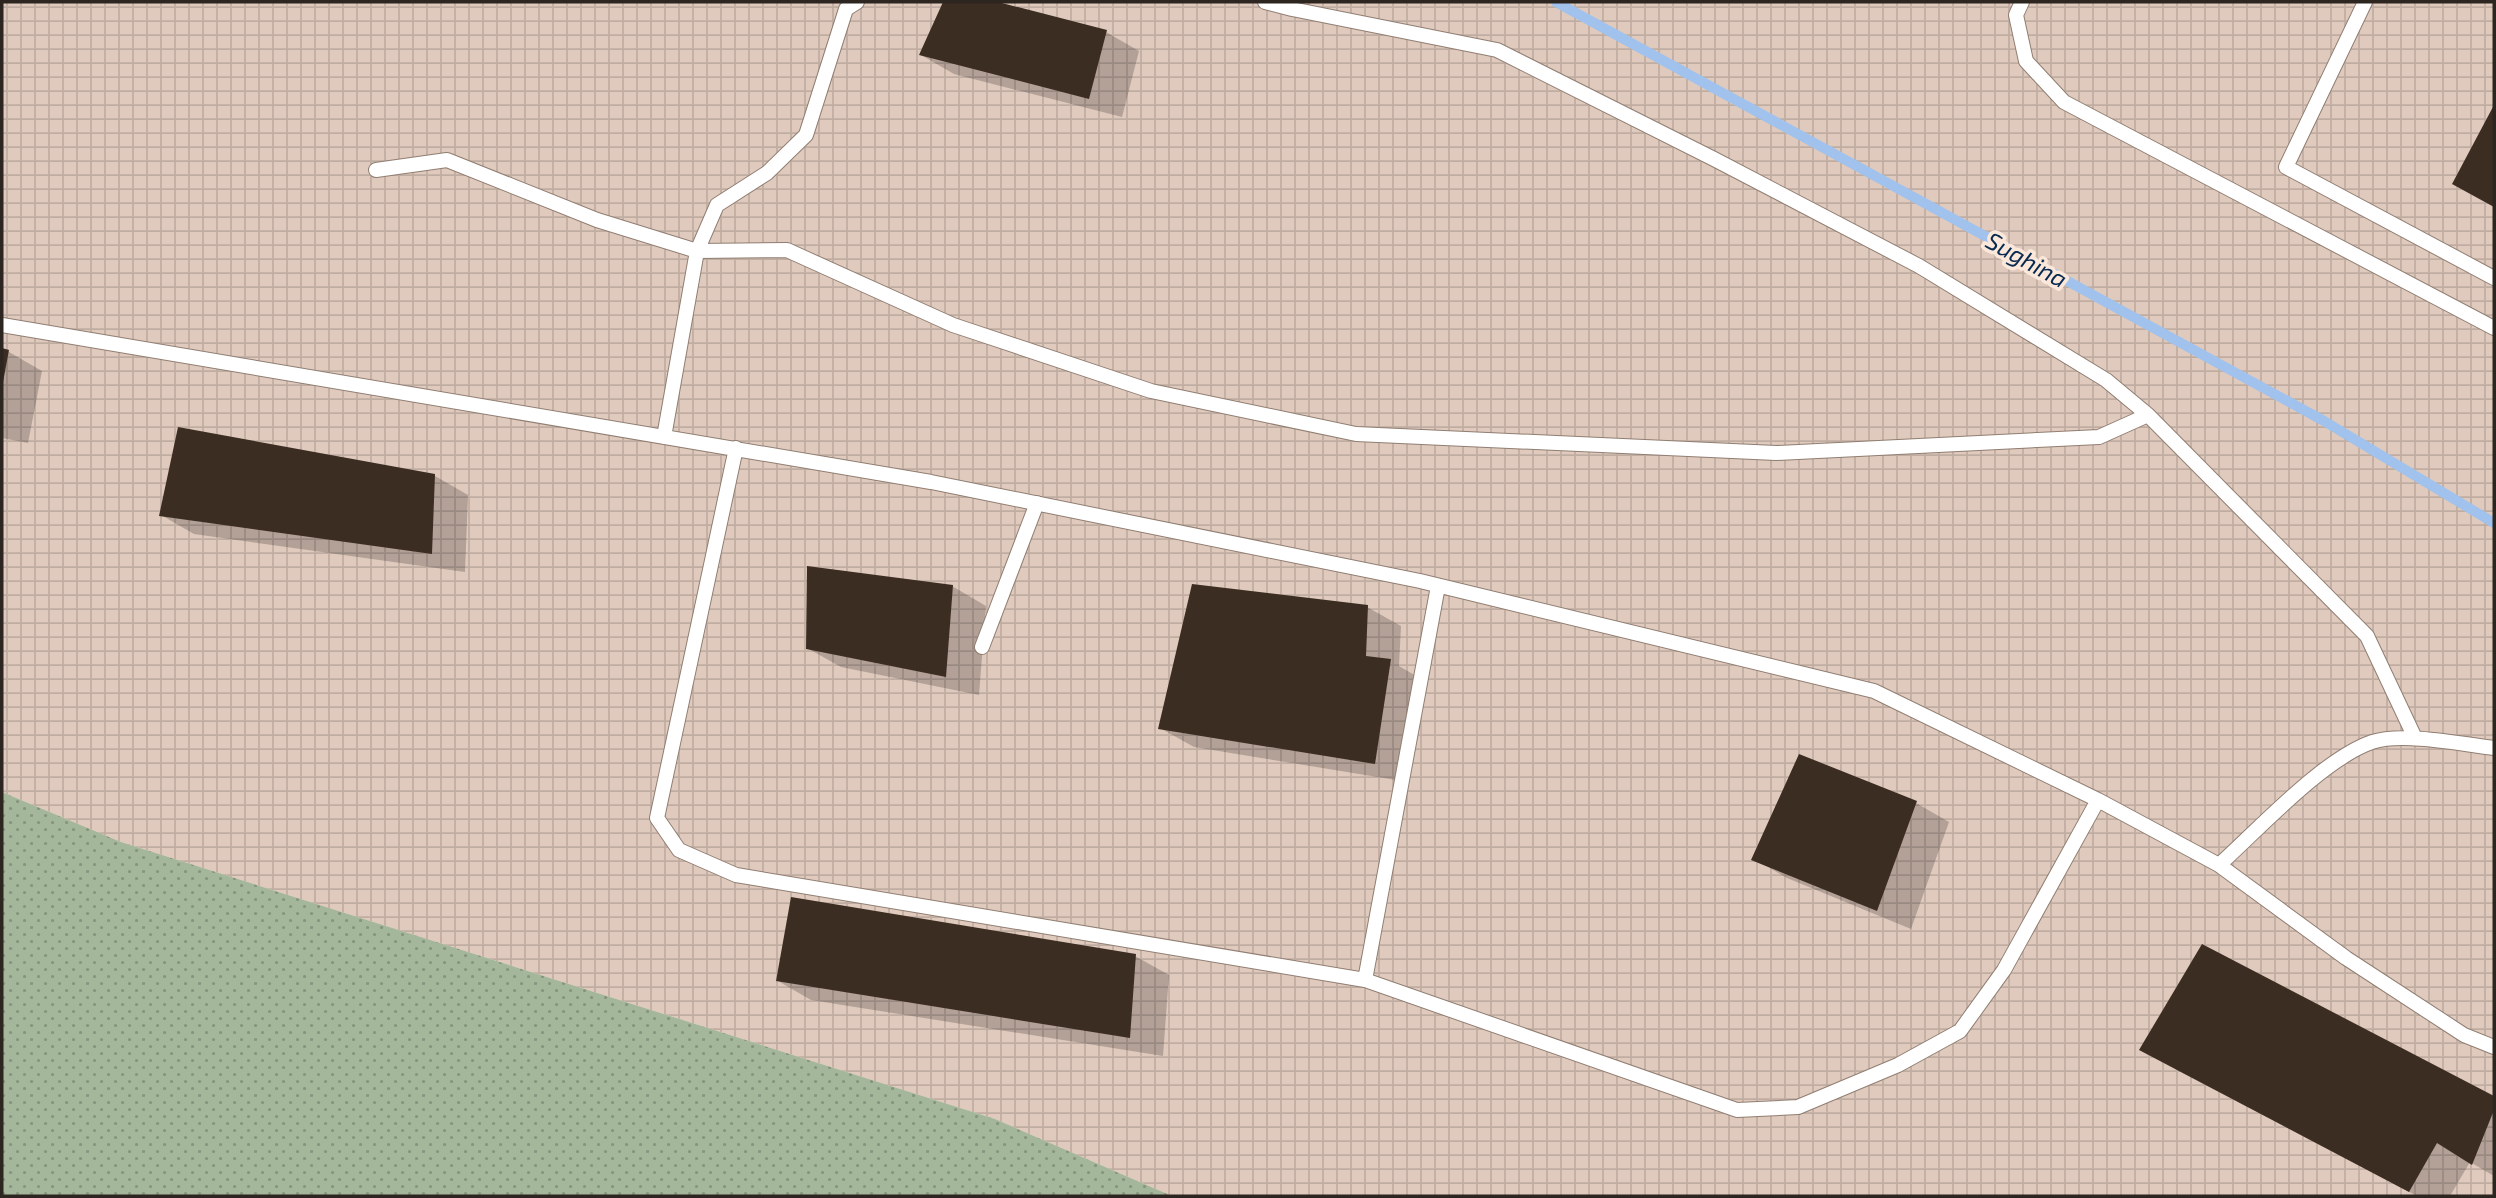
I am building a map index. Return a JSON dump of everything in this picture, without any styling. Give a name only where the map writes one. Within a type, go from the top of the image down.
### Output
[{"type":"lane","points":[[664,436],[697,251],[717,205],[767,173],[806,135],[846,9],[857,2]]},
{"type":"lane","points":[[1265,2],[1497,50],[1919,266],[2106,380],[2148,415],[2367,636],[2415,738]]},
{"type":"lane","points":[[2022,2],[2016,15],[2026,61],[2064,102],[2494,328]]},
{"type":"lane","points":[[2365,2],[2286,167],[2494,278]]},
{"type":"lane","points":[[376,170],[447,160],[597,220],[697,251],[787,250],[953,325],[1151,391],[1356,434],[1776,453],[2099,437],[2148,415]]},
{"type":"lane","points":[[2,325],[931,482],[1438,586],[1874,691],[2098,800],[2219,865],[2346,958],[2464,1035],[2494,1047]]},
{"type":"lane","points":[[736,448],[657,818],[679,850],[736,875],[1366,980],[1737,1110],[1798,1107],[1898,1065],[1960,1031],[2004,970],[2098,800]]},
{"type":"lane","points":[[982,647],[1037,503]]},
{"type":"lane","points":[[1366,980],[1438,586]]},
{"type":"lane","points":[[2219,865],[2336,761],[2374,741],[2415,738],[2494,748]]},
{"type":"shaded area","points":[[2,2],[2494,2],[2494,1196],[1172,1196],[995,1119],[121,842],[2,792]]},
{"type":"green space","points":[[2,792],[121,842],[995,1119],[1172,1196],[2,1196]]},
{"type":"building","points":[[943,2],[998,2],[1107,30],[1089,99],[919,55]]},
{"type":"building","points":[[2494,105],[2494,207],[2452,184]]},
{"type":"building","points":[[2,348],[9,350],[3,382],[2,382]]},
{"type":"building","points":[[178,427],[435,474],[432,554],[159,516]]},
{"type":"building","points":[[807,566],[953,585],[946,677],[806,649]]},
{"type":"building","points":[[1192,584],[1368,605],[1366,656],[1391,659],[1375,764],[1158,729]]},
{"type":"building","points":[[1799,754],[1917,801],[1877,911],[1751,860]]},
{"type":"building","points":[[791,897],[1136,954],[1130,1038],[776,981]]},
{"type":"building","points":[[2202,944],[2494,1096],[2494,1110],[2472,1165],[2437,1143],[2409,1192],[2139,1050]]},
{"type":"waterway","name":"Sughina","points":[[1556,2],[2324,421],[2494,523]]}]
